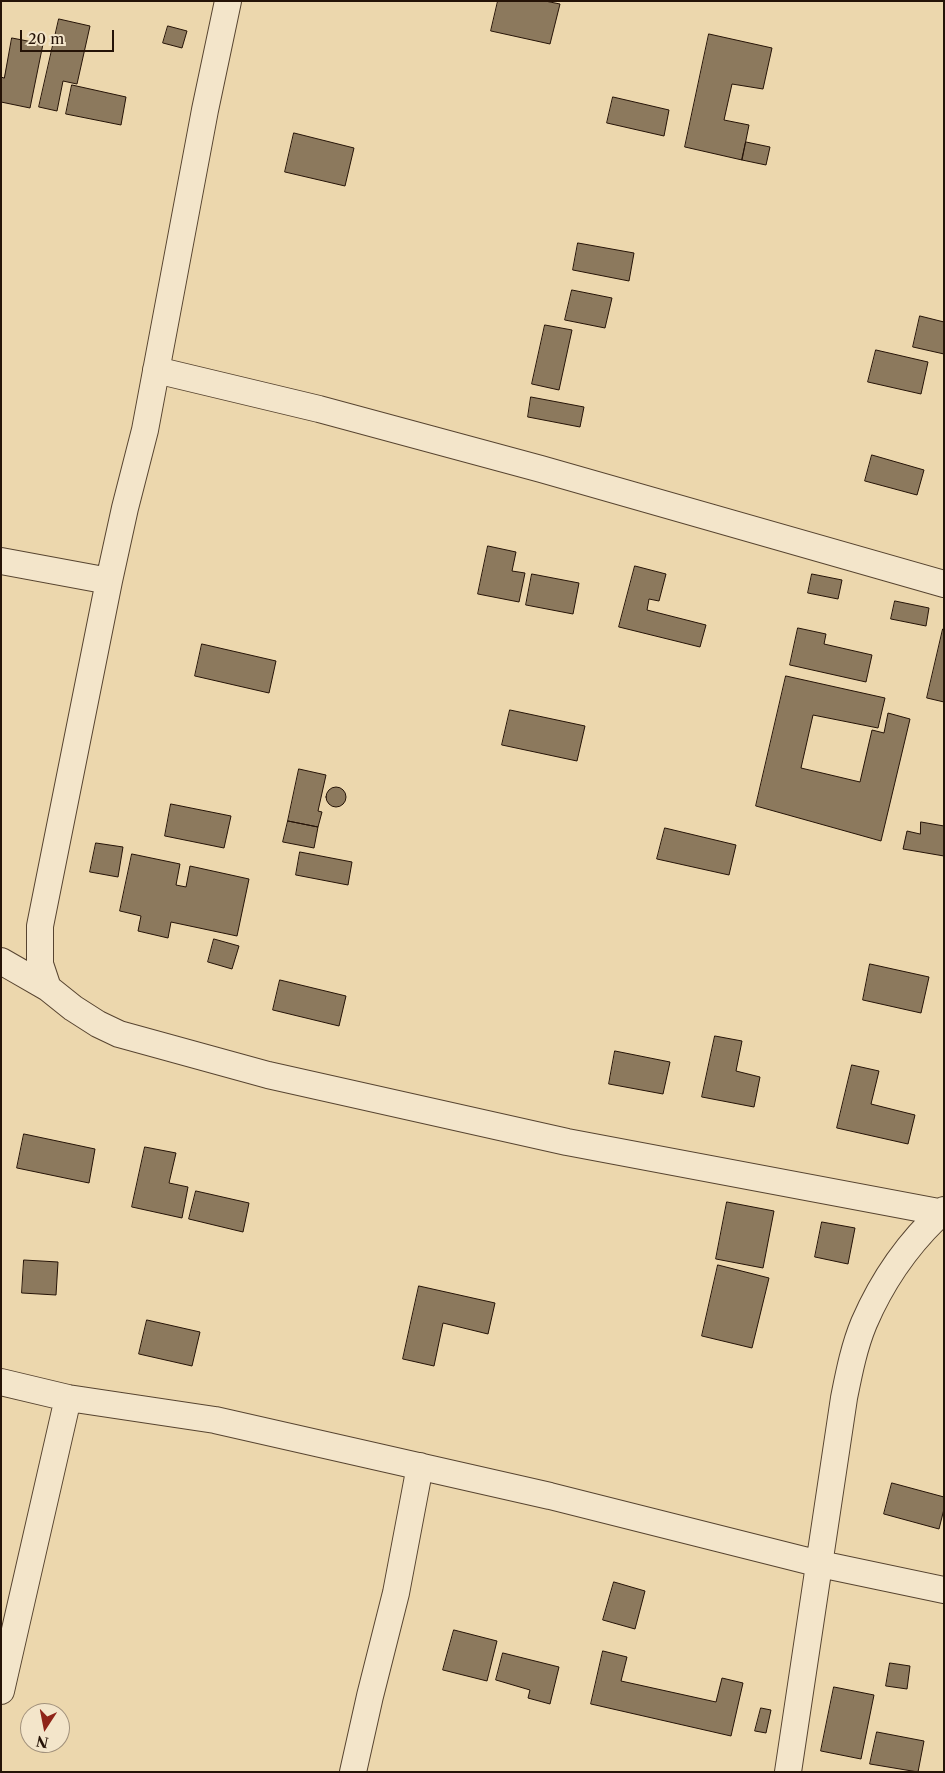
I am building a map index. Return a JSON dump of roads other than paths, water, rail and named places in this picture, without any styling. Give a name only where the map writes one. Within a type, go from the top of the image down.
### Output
[{"type":"street","points":[[48,988],[40,964],[40,926],[109,582],[145,430],[205,110],[228,1]]},
{"type":"street","points":[[156,370],[319,409],[485,454],[944,584]]},
{"type":"street","points":[[1,561],[109,582]]},
{"type":"street","points":[[1,961],[48,988],[73,1008],[98,1024],[119,1034],[268,1075],[567,1142],[943,1212]]},
{"type":"street","points":[[788,1772],[844,1398],[853,1357],[863,1324],[888,1276],[916,1240],[943,1212]]},
{"type":"street","points":[[1,1382],[68,1398],[215,1420],[550,1496],[820,1564],[944,1590]]},
{"type":"street","points":[[1,1691],[68,1398]]},
{"type":"street","points":[[353,1772],[396,1593],[420,1466]]}]
